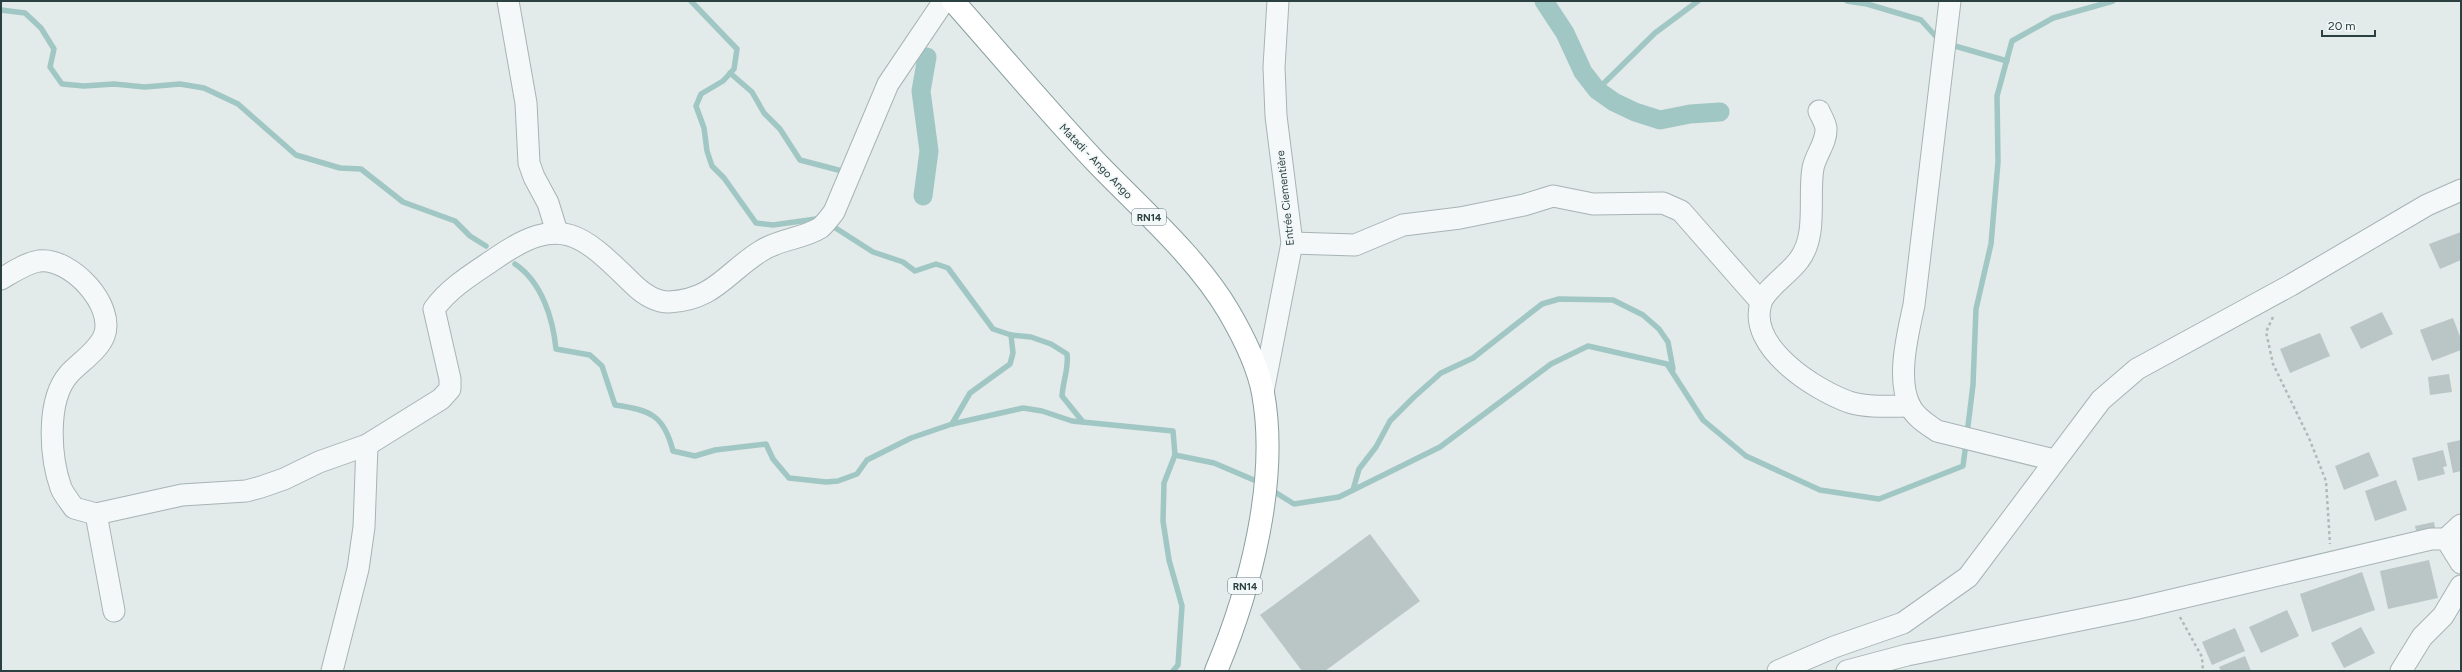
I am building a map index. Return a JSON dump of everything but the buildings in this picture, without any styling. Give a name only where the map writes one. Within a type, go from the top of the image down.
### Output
[{"type":"highway","name":"Matadi - Ango Ango","points":[[953,1],[1047,110],[1200,270],[1229,312],[1248,349],[1263,392],[1267,443],[1262,525],[1235,627],[1216,671]]},
{"type":"street","points":[[508,1],[526,103],[529,163],[534,177],[548,203],[557,232]]},
{"type":"street","points":[[1,279],[39,261],[56,262],[68,267],[80,276],[98,302],[106,322],[104,337],[65,380],[59,390],[52,423],[53,458],[61,488],[74,508],[96,514],[182,495],[246,491],[284,479],[319,462],[367,445],[441,399],[450,389],[449,374],[434,309],[442,298],[511,248],[537,235],[557,232],[580,238],[601,252],[644,294],[667,302],[695,298],[722,284],[748,259],[770,245],[821,227],[834,212],[888,84],[944,1]]},
{"type":"street","name":"Entrée Ciementière","points":[[1263,392],[1292,243],[1276,102],[1274,67],[1278,1]]},
{"type":"street","points":[[1950,1],[1914,305],[1905,351],[1904,387],[1910,406],[1921,420],[1937,431],[2054,460]]},
{"type":"street","points":[[1819,111],[1826,127],[1823,143],[1814,167],[1810,234],[1800,260],[1761,302],[1759,321],[1767,341],[1783,361],[1805,379],[1850,402],[1876,406],[1910,406]]},
{"type":"street","points":[[1778,671],[1834,647],[1903,623],[1968,577],[2054,460],[2101,400],[2137,368],[2290,285],[2427,204],[2461,190]]},
{"type":"street","points":[[1292,243],[1355,245],[1403,225],[1460,218],[1524,205],[1553,196],[1593,204],[1663,203],[1681,211],[1761,302]]},
{"type":"street","points":[[332,671],[349,598],[358,569],[364,527],[367,445]]},
{"type":"street","points":[[96,514],[114,611]]},
{"type":"street","points":[[1847,671],[1907,654],[2171,600],[2431,539],[2446,539],[2461,525]]},
{"type":"street","points":[[2446,539],[2461,563]]},
{"type":"street","points":[[2401,671],[2422,637],[2443,616],[2461,586]]},
{"type":"path","points":[[2276,312],[2266,332],[2267,338],[2273,364],[2309,438],[2326,481],[2331,562]]},
{"type":"path","points":[[2171,600],[2202,657],[2203,671]]},
{"type":"waterway","points":[[691,1],[737,49],[734,69],[723,81],[701,94],[696,106],[704,128],[707,151],[712,166],[724,178],[756,223],[773,225],[816,219]]},
{"type":"waterway","points":[[1544,1],[1565,33],[1583,72],[1597,90],[1614,102],[1635,112],[1660,120],[1690,114],[1720,112]]},
{"type":"waterway","points":[[1597,90],[1655,33],[1698,1]]},
{"type":"waterway","points":[[1847,1],[1867,4],[1921,20],[1940,41]]},
{"type":"waterway","points":[[1967,434],[1973,385],[1976,309],[1991,244],[1998,162],[1997,96],[2012,41],[2053,18],[2113,1]]},
{"type":"waterway","points":[[1,10],[25,13],[41,28],[54,49],[50,67],[62,84],[84,86],[114,84],[145,87],[180,84],[204,88],[238,104],[296,155],[340,168],[361,169],[403,202],[455,221],[470,236],[486,246]]},
{"type":"waterway","points":[[1948,44],[2007,61]]},
{"type":"waterway","points":[[923,196],[929,151],[921,91],[927,57]]},
{"type":"waterway","points":[[730,73],[752,92],[764,113],[780,129],[800,160],[842,171]]},
{"type":"waterway","points":[[834,227],[873,252],[903,262],[915,271],[936,264],[948,268],[993,329],[1011,335],[1031,337],[1051,344],[1067,354],[1067,365],[1062,396],[1083,422]]},
{"type":"waterway","points":[[515,264],[524,272],[539,291],[549,314],[556,349],[590,355],[602,366],[615,405],[638,409],[654,416],[665,429],[673,451],[695,456],[715,450],[766,444],[773,459],[789,478],[826,482],[838,481],[857,474],[867,460],[911,438],[952,424],[1023,408],[1042,411],[1072,421],[1173,431],[1175,455]]},
{"type":"waterway","points":[[1353,490],[1359,469],[1376,447],[1390,421],[1414,397],[1441,373],[1473,358],[1542,304],[1559,299],[1613,300],[1643,315],[1659,329],[1668,342],[1673,369]]},
{"type":"waterway","points":[[952,424],[970,393],[1010,364],[1013,353],[1011,335]]},
{"type":"waterway","points":[[1270,489],[1294,504],[1339,497],[1440,447],[1551,364],[1588,346],[1667,364],[1703,420],[1746,456],[1820,490],[1879,499],[1963,466],[1966,443]]},
{"type":"waterway","points":[[1173,671],[1178,665],[1182,606],[1169,560],[1163,521],[1164,483],[1175,455],[1214,463],[1261,483]]}]
